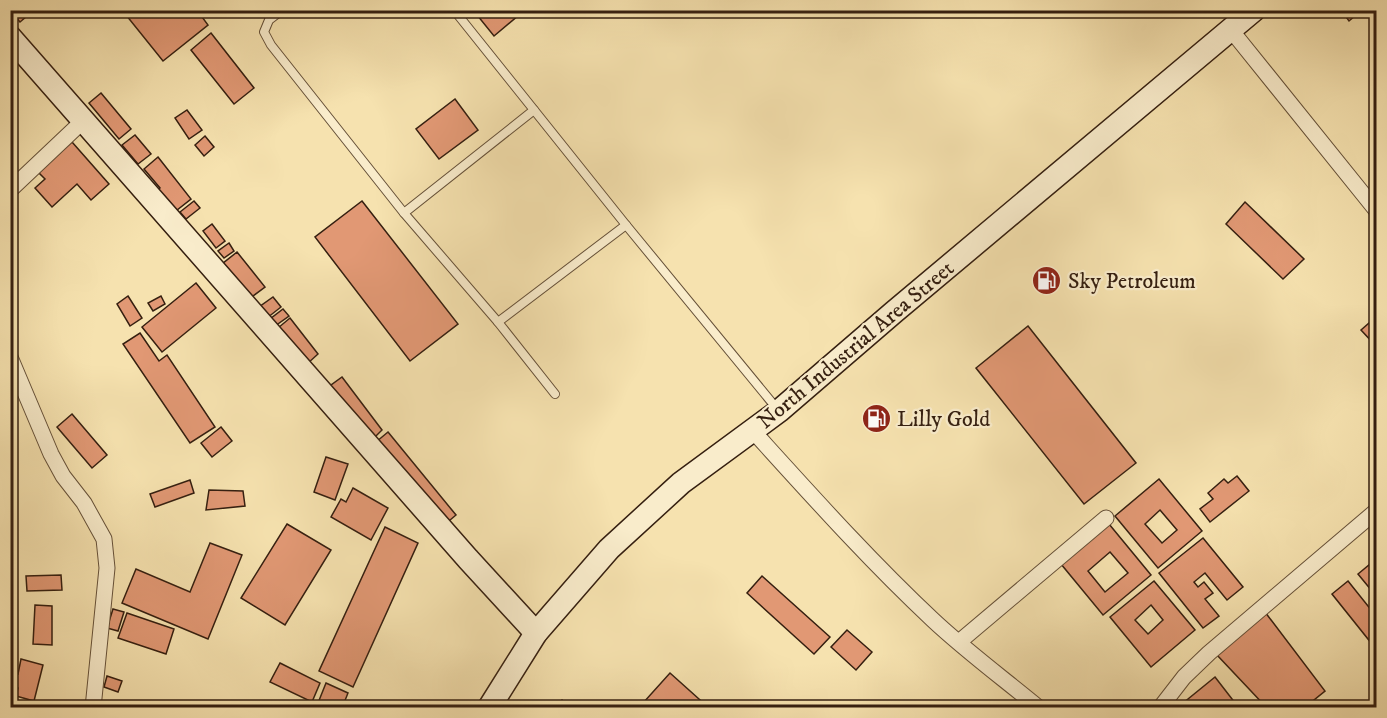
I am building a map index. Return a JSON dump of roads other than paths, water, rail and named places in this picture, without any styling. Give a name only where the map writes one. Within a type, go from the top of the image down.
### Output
[{"type":"main road","name":"North Industrial Area Street","points":[[489,708],[536,633],[609,549],[681,483],[779,411],[1254,10]]},
{"type":"main road","points":[[10,37],[468,559],[536,633]]},
{"type":"street","points":[[1231,30],[1377,210]]},
{"type":"street","points":[[10,190],[84,120]]},
{"type":"street","points":[[10,357],[51,454],[63,476],[84,502],[104,539],[107,568],[93,708]]},
{"type":"street","points":[[752,430],[896,585],[959,642],[1039,708]]},
{"type":"street","points":[[1160,708],[1184,677],[1209,653],[1377,511]]},
{"type":"street","points":[[959,642],[1106,518]]},
{"type":"lane","points":[[282,10],[269,20],[264,32],[271,45],[404,213],[498,322],[555,394]]},
{"type":"lane","points":[[454,10],[779,411]]},
{"type":"lane","points":[[404,213],[534,110]]},
{"type":"lane","points":[[498,322],[626,225]]},
{"type":"place","name":"Sky Petroleum","points":[[1047,280]]},
{"type":"place","name":"Lilly Gold","points":[[876,418]]}]
